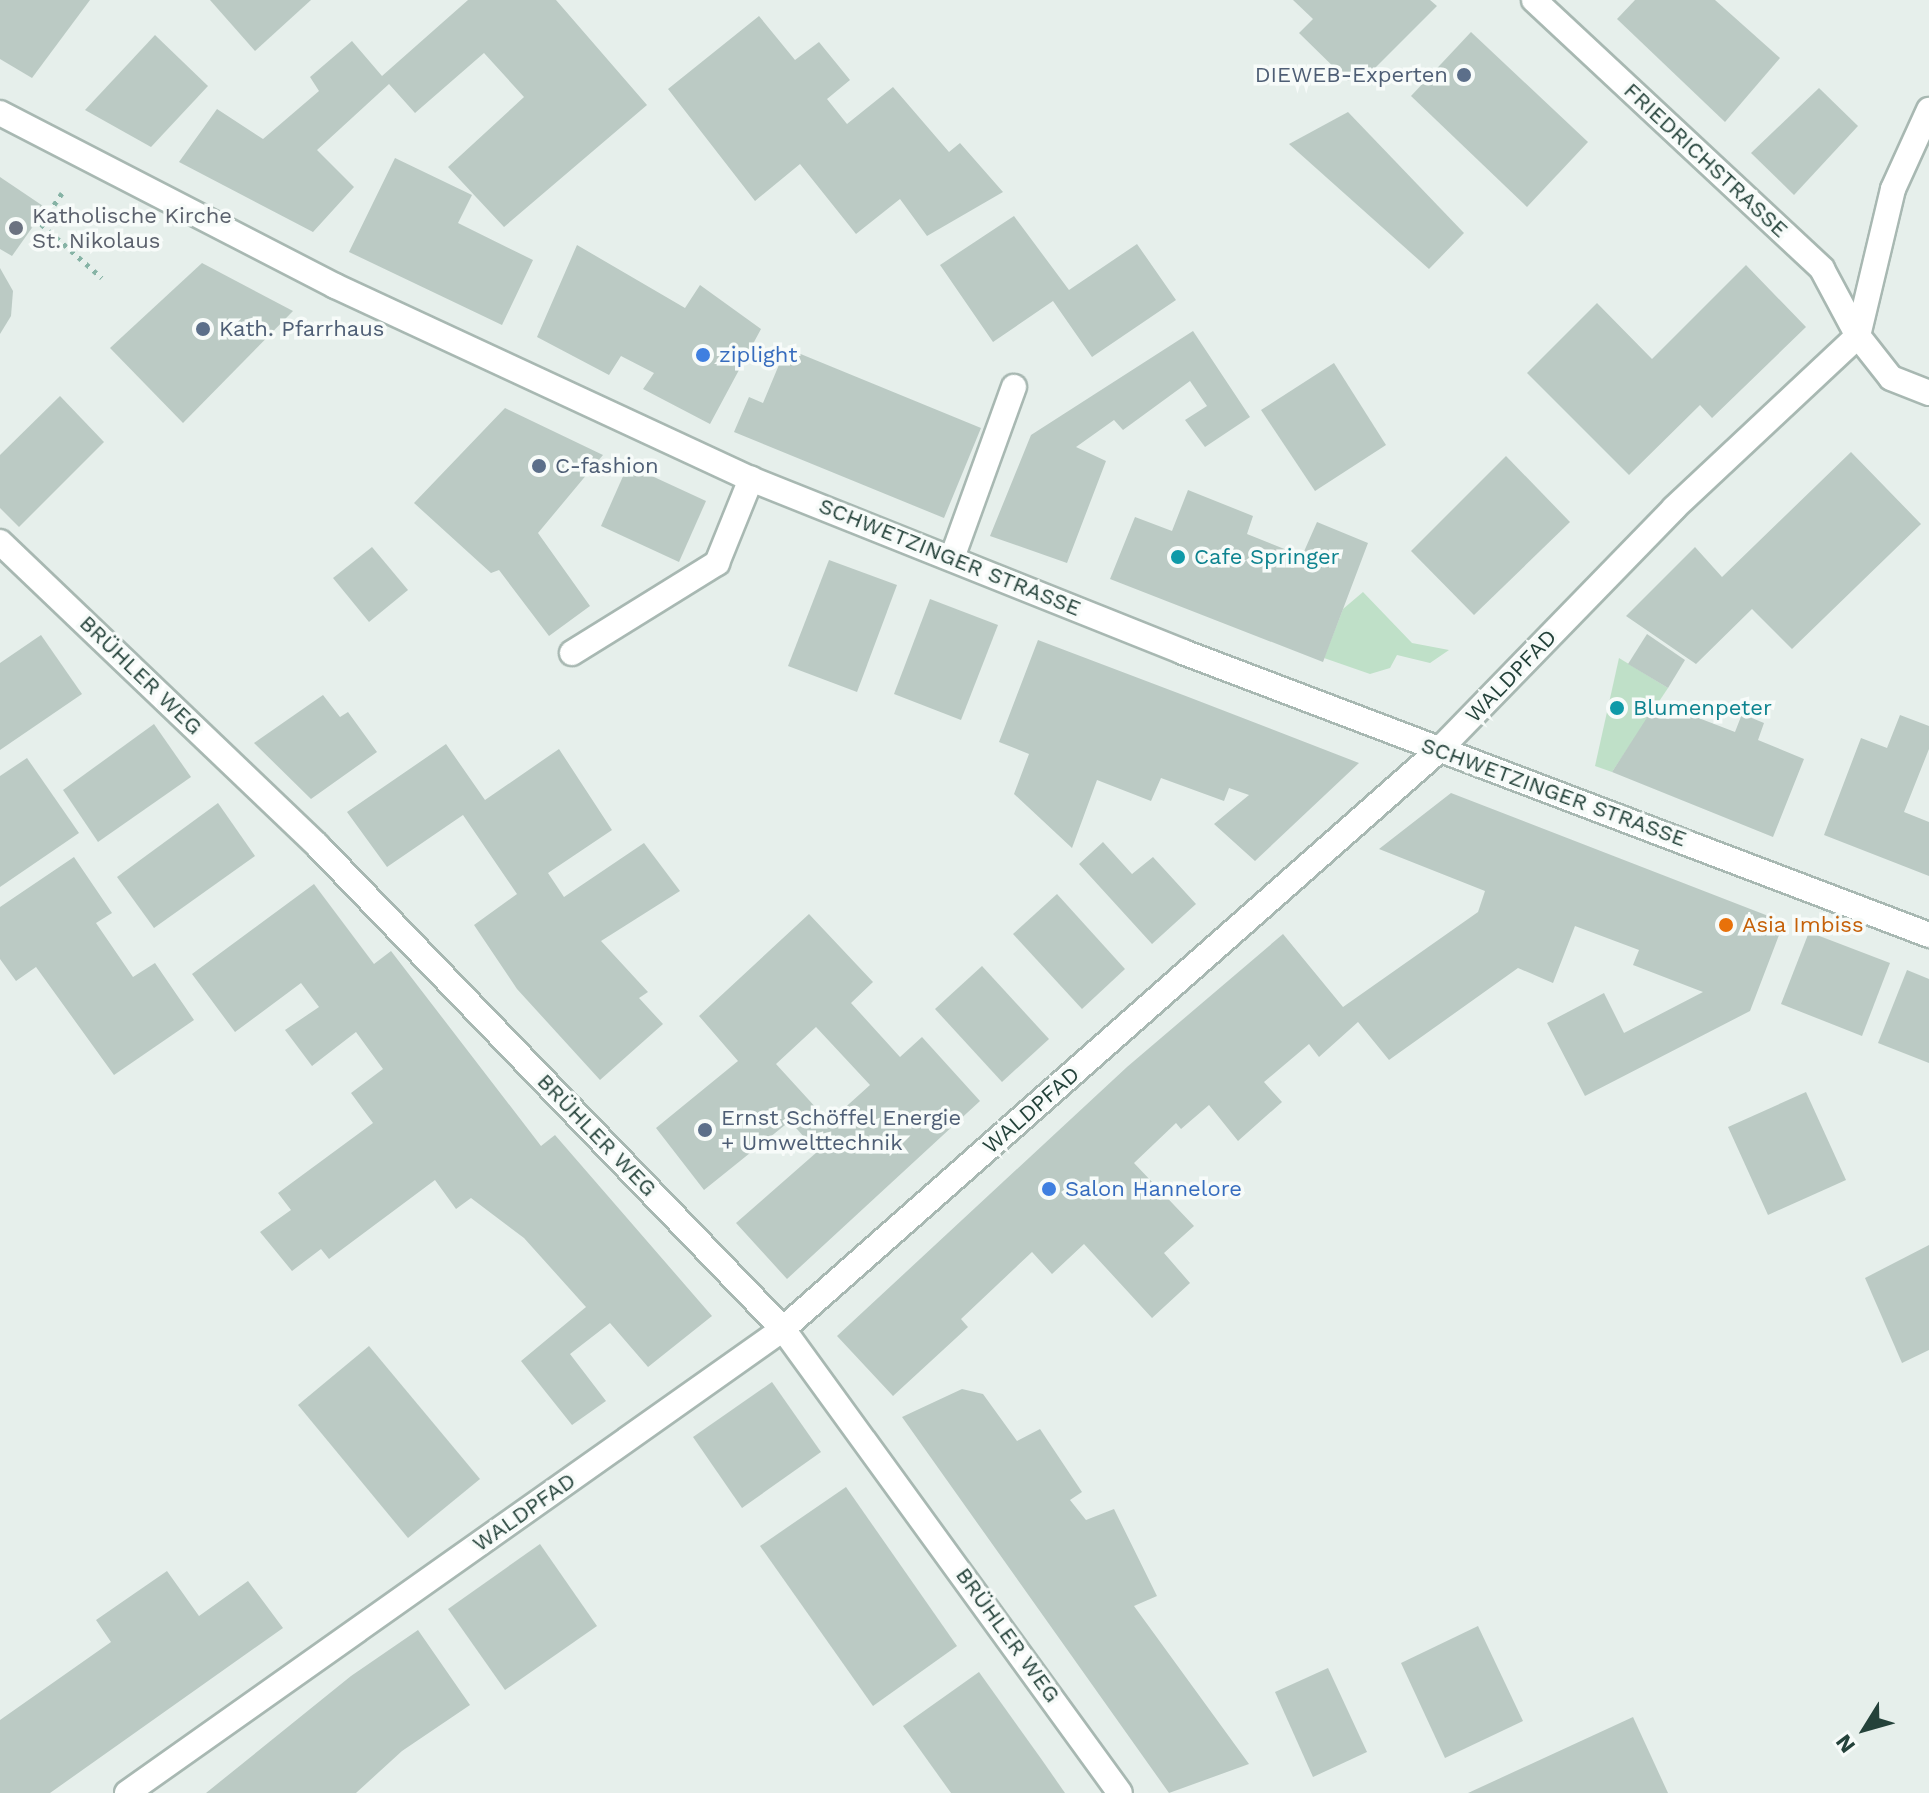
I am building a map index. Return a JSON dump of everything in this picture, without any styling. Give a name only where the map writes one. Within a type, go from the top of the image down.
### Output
[{"type":"street","name":"FRIEDRICHSTRASSE","points":[[1534,0],[1822,269],[1858,336],[1891,378],[1929,393]]},
{"type":"street","points":[[1858,336],[1893,189],[1929,110]]},
{"type":"street","name":"SCHWETZINGER STRASSE","points":[[0,113],[335,286],[751,479],[1439,750],[1929,935]]},
{"type":"street","name":"WALDPFAD","points":[[127,1793],[783,1329],[1439,750],[1674,508],[1858,336]]},
{"type":"street","points":[[952,558],[1014,387]]},
{"type":"street","points":[[572,653],[717,563],[751,479]]},
{"type":"street","name":"BRÜHLER WEG","points":[[0,542],[317,845],[783,1329],[1120,1793]]},
{"type":"path","points":[[64,191],[41,224],[102,278]]},
{"type":"green space","points":[[1363,592],[1412,643],[1449,650],[1430,663],[1397,655],[1390,668],[1370,674],[1324,658],[1343,609]]},
{"type":"green space","points":[[1619,658],[1668,688],[1612,772],[1595,766]]},
{"type":"building","points":[[0,0],[90,0],[32,78],[0,59]]},
{"type":"building","points":[[210,0],[311,0],[255,51]]},
{"type":"building","points":[[468,0],[556,0],[647,105],[504,227],[448,167],[524,97],[484,53],[415,113],[389,84],[317,150],[354,187],[313,232],[179,162],[217,109],[263,139],[319,91],[310,77],[352,41],[382,76]]},
{"type":"building","points":[[1293,0],[1430,0],[1437,6],[1368,75],[1348,81],[1299,33],[1313,19]]},
{"type":"building","points":[[1635,0],[1715,0],[1780,58],[1725,122],[1617,19]]},
{"type":"building","points":[[759,16],[795,60],[819,42],[850,80],[827,99],[847,124],[893,87],[949,152],[960,143],[1003,192],[927,236],[900,199],[856,234],[800,164],[755,201],[668,89]]},
{"type":"building","points":[[1471,32],[1588,142],[1527,207],[1411,96]]},
{"type":"building","points":[[155,35],[208,86],[151,147],[85,110]]},
{"type":"building","points":[[1819,88],[1858,126],[1794,195],[1751,153]]},
{"type":"building","points":[[1348,112],[1464,233],[1429,269],[1289,144]]},
{"type":"building","points":[[395,158],[472,195],[458,223],[533,260],[502,325],[349,252]]},
{"type":"building","name":"Katholische Kirche St. Nikolaus","points":[[0,177],[46,208],[12,256],[0,249]]},
{"type":"building","points":[[1014,216],[1069,290],[1137,244],[1176,300],[1092,357],[1053,301],[993,342],[940,265]]},
{"type":"building","points":[[577,245],[685,308],[700,285],[761,329],[710,424],[643,389],[654,373],[621,356],[609,375],[537,337]]},
{"type":"building","name":"Kath. Pfarrhaus","points":[[202,263],[293,311],[183,423],[110,348]]},
{"type":"building","points":[[1746,265],[1806,327],[1712,418],[1700,405],[1629,475],[1527,373],[1597,303],[1652,359]]},
{"type":"building","name":"Katholische Kirche St. Nikolaus","points":[[0,268],[13,291],[11,316],[0,334]]},
{"type":"building","points":[[1193,331],[1250,417],[1205,447],[1185,420],[1207,406],[1190,381],[1123,430],[1114,420],[1076,447],[1106,461],[1067,563],[990,536],[1031,435]]},
{"type":"building","points":[[786,348],[981,428],[944,518],[734,432],[749,397],[763,403]]},
{"type":"building","points":[[1334,363],[1386,445],[1315,491],[1261,410]]},
{"type":"building","points":[[60,396],[104,442],[19,527],[0,508],[0,455]]},
{"type":"building","points":[[505,408],[603,455],[538,533],[590,606],[549,636],[499,570],[491,573],[414,503]]},
{"type":"building","points":[[1851,452],[1921,524],[1792,649],[1752,609],[1696,664],[1626,616],[1695,547],[1722,577]]},
{"type":"building","points":[[1506,456],[1570,522],[1474,615],[1411,551]]},
{"type":"building","points":[[628,465],[706,501],[679,562],[601,526]]},
{"type":"building","points":[[1188,490],[1253,516],[1247,534],[1302,556],[1317,522],[1368,543],[1323,662],[1110,579],[1135,517],[1172,531]]},
{"type":"building","points":[[372,547],[408,590],[369,622],[333,578]]},
{"type":"building","points":[[829,560],[897,585],[857,692],[788,666]]},
{"type":"building","points":[[930,599],[998,625],[961,720],[894,694]]},
{"type":"building","points":[[1647,634],[1685,660],[1668,688],[1628,664]]},
{"type":"building","points":[[41,635],[82,694],[0,750],[0,663]]},
{"type":"building","points":[[1038,640],[1359,763],[1255,861],[1214,824],[1249,795],[1229,788],[1224,801],[1161,778],[1151,801],[1097,780],[1072,848],[1014,794],[1029,754],[999,742]]},
{"type":"building","points":[[323,695],[340,717],[348,712],[377,752],[311,799],[254,743]]},
{"type":"building","points":[[1657,702],[1735,732],[1742,714],[1764,723],[1758,740],[1804,759],[1773,837],[1612,772]]},
{"type":"building","points":[[1900,715],[1929,726],[1929,749],[1904,812],[1929,822],[1929,876],[1824,835],[1861,738],[1887,748]]},
{"type":"building","points":[[154,724],[191,777],[98,842],[63,790]]},
{"type":"building","points":[[446,744],[485,800],[559,749],[612,830],[548,873],[564,897],[644,843],[680,891],[601,941],[648,992],[639,998],[663,1024],[600,1080],[517,989],[474,925],[517,894],[463,815],[387,867],[347,812]]},
{"type":"building","points":[[27,758],[79,833],[0,887],[0,776]]},
{"type":"building","points":[[1451,793],[1784,922],[1750,1011],[1585,1096],[1547,1023],[1604,993],[1624,1033],[1703,992],[1633,965],[1639,950],[1575,926],[1553,983],[1518,968],[1389,1060],[1358,1022],[1319,1057],[1309,1044],[1264,1082],[1282,1102],[1238,1141],[1209,1105],[1181,1129],[1176,1123],[1134,1163],[1194,1226],[1164,1253],[1190,1283],[1152,1318],[1084,1244],[1052,1274],[1032,1252],[961,1319],[968,1327],[893,1396],[837,1336],[1127,1067],[1283,934],[1343,1007],[1478,912],[1485,891],[1379,849]]},
{"type":"building","points":[[218,803],[255,856],[154,928],[117,877]]},
{"type":"building","points":[[1103,842],[1132,874],[1153,857],[1196,904],[1152,944],[1079,864]]},
{"type":"building","points":[[74,857],[112,913],[96,923],[133,977],[155,963],[194,1020],[114,1075],[36,967],[16,981],[0,959],[0,907]]},
{"type":"building","points":[[314,884],[374,964],[391,951],[541,1146],[555,1135],[712,1316],[648,1367],[610,1323],[570,1354],[606,1401],[572,1425],[521,1361],[586,1307],[524,1238],[471,1198],[456,1209],[435,1180],[329,1259],[321,1249],[292,1271],[260,1232],[291,1210],[278,1193],[373,1123],[351,1093],[383,1069],[356,1032],[312,1066],[285,1030],[319,1007],[301,983],[235,1032],[192,974]]},
{"type":"building","points":[[1057,894],[1125,969],[1082,1009],[1013,934]]},
{"type":"building","points":[[809,914],[873,982],[851,1003],[900,1057],[922,1037],[980,1101],[787,1279],[736,1223],[817,1152],[790,1121],[704,1190],[656,1128],[738,1061],[699,1016]],"holes":[[[816,1027],[870,1085],[829,1122],[776,1064]]]},
{"type":"building","points":[[1809,932],[1890,963],[1862,1036],[1781,1004]]},
{"type":"building","points":[[982,966],[1049,1039],[1002,1082],[935,1009]]},
{"type":"building","points":[[1907,970],[1929,979],[1929,1063],[1878,1043]]},
{"type":"building","points":[[1806,1092],[1846,1180],[1768,1215],[1728,1127]]},
{"type":"building","points":[[1929,1245],[1929,1350],[1902,1363],[1865,1278]]},
{"type":"building","points":[[369,1346],[480,1479],[408,1538],[298,1405]]},
{"type":"building","points":[[772,1382],[821,1452],[742,1508],[693,1437]]},
{"type":"building","points":[[962,1389],[983,1394],[1017,1441],[1040,1429],[1082,1492],[1070,1500],[1086,1520],[1114,1509],[1157,1596],[1134,1606],[1249,1764],[1169,1793],[902,1417]]},
{"type":"building","points":[[846,1487],[957,1646],[873,1706],[760,1546]]},
{"type":"building","points":[[540,1544],[597,1626],[505,1690],[448,1609]]},
{"type":"building","points":[[167,1571],[199,1616],[248,1581],[283,1628],[50,1793],[0,1793],[0,1720],[111,1642],[96,1620]]},
{"type":"building","points":[[1478,1626],[1523,1721],[1445,1758],[1401,1663]]},
{"type":"building","points":[[418,1630],[470,1705],[402,1751],[356,1793],[206,1793],[351,1676]]},
{"type":"building","points":[[1328,1668],[1367,1752],[1313,1777],[1275,1692]]},
{"type":"building","points":[[979,1672],[1065,1793],[951,1793],[903,1726]]},
{"type":"building","points":[[1633,1717],[1668,1793],[1468,1793]]},
{"type":"place","name":"DIEWEB-Experten","points":[[1464,75]]},
{"type":"place","name":"Katholische Kirche St. Nikolaus","points":[[16,228]]},
{"type":"place","name":"Kath. Pfarrhaus","points":[[203,329]]},
{"type":"place","name":"ziplight","points":[[703,355]]},
{"type":"place","name":"C-fashion","points":[[539,466]]},
{"type":"place","name":"Cafe Springer","points":[[1178,557]]},
{"type":"place","name":"Blumenpeter","points":[[1617,708]]},
{"type":"place","name":"Asia Imbiss","points":[[1726,925]]},
{"type":"place","name":"Ernst Schöffel Energie + Umwelttechnik","points":[[705,1130]]},
{"type":"place","name":"Salon Hannelore","points":[[1049,1189]]}]
